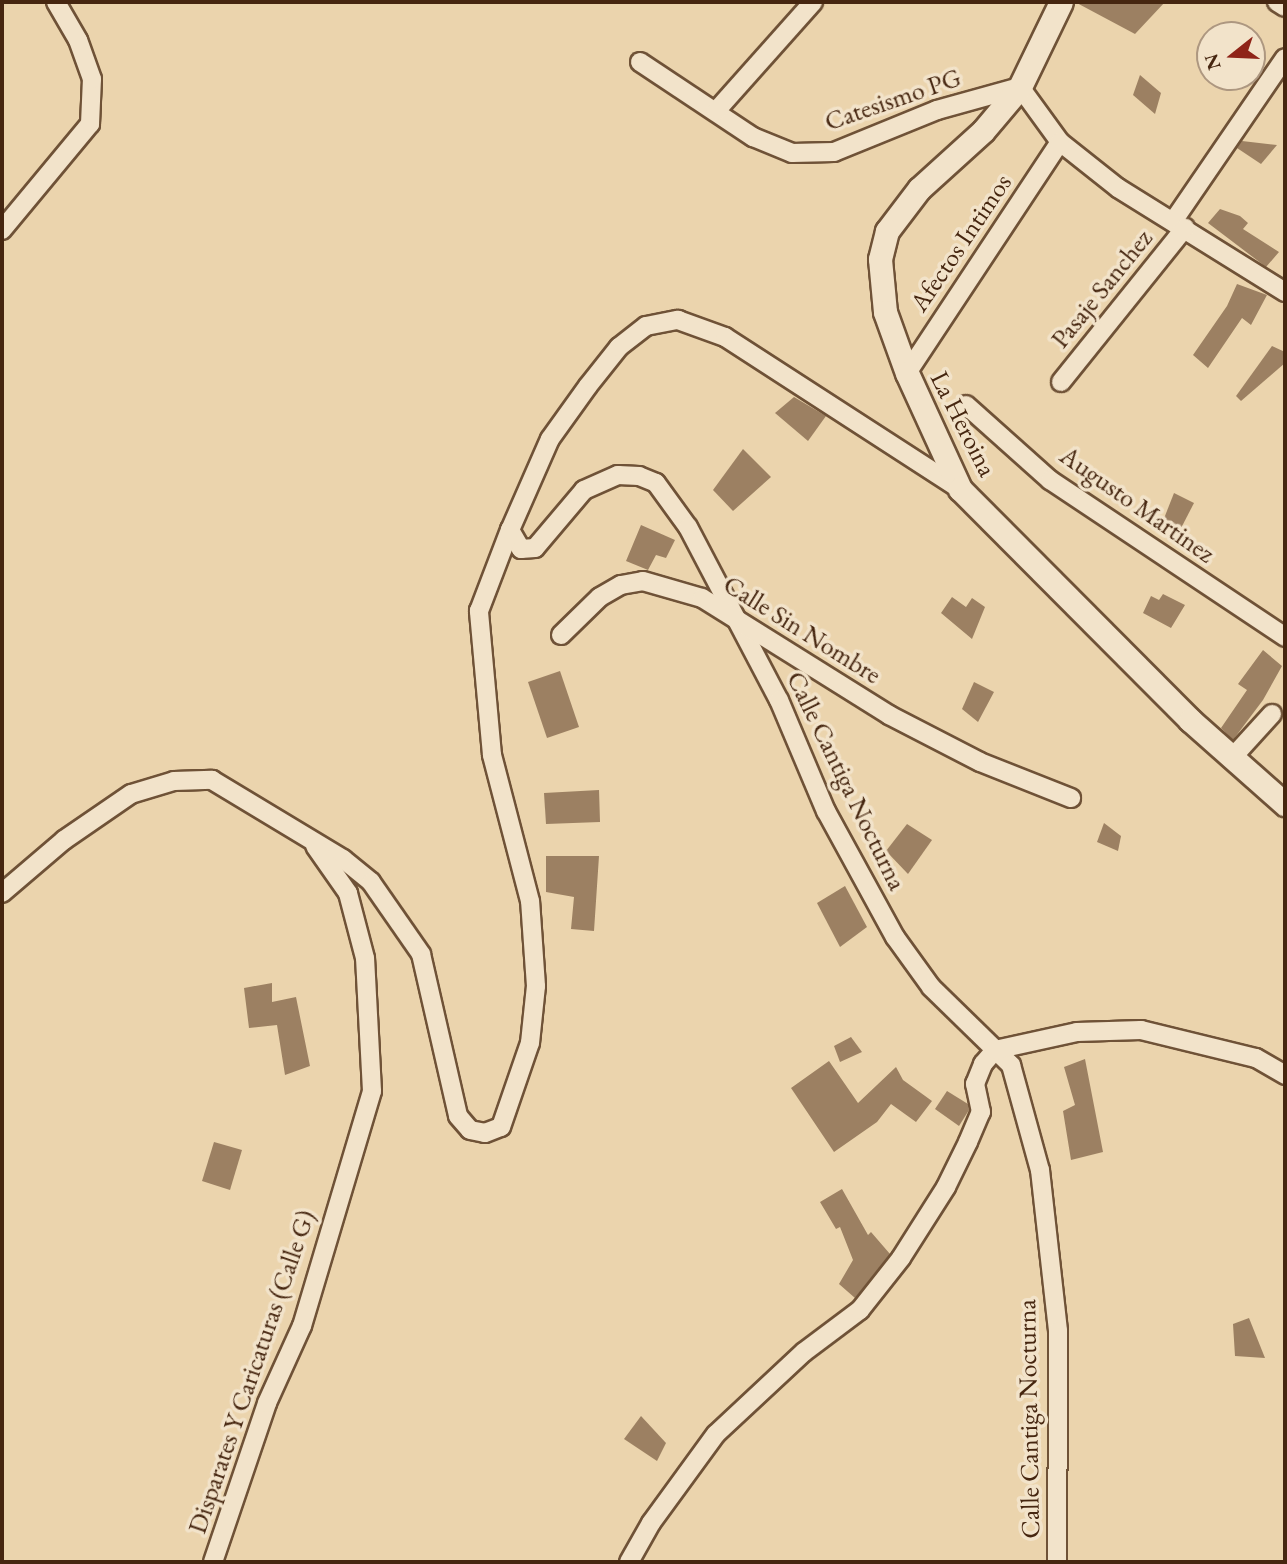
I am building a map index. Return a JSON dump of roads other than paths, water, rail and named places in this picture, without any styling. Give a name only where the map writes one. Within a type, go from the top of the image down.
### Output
[{"type":"street","points":[[2,230],[90,124],[92,79],[78,40],[56,2]]},
{"type":"street","points":[[716,111],[813,2]]},
{"type":"street","name":"La Heroina","points":[[1061,2],[1020,87],[983,131],[919,189],[887,230],[880,259],[885,312],[906,373],[960,489],[1231,759],[1285,804]]},
{"type":"street","points":[[1278,2],[1285,7]]},
{"type":"street","name":"Pasaje Sanchez","points":[[1061,382],[1179,224],[1285,58]]},
{"type":"street","name":"Catesismo PG","points":[[640,62],[753,136],[792,153],[834,152],[937,110],[1020,87]]},
{"type":"street","points":[[1020,87],[1060,142],[1118,188],[1285,292]]},
{"type":"street","name":"Afectos Intimos","points":[[906,373],[1060,142]]},
{"type":"street","points":[[2,893],[64,840],[131,794],[174,781],[212,780],[280,819],[372,881],[421,954],[458,1116],[470,1130],[485,1133],[501,1127],[530,1043],[536,986],[530,901],[492,755],[479,611],[510,530],[550,439],[619,347],[646,326],[678,320],[725,337],[960,489]]},
{"type":"street","name":"Augusto Martinez","points":[[966,405],[1050,480],[1285,637]]},
{"type":"street","name":"Calle Cantiga Nocturna","points":[[510,530],[522,549],[535,548],[584,491],[618,475],[639,476],[656,483],[673,502],[688,527],[731,614],[779,700],[826,811],[895,937],[931,987],[1011,1065],[1040,1170],[1059,1331],[1057,1562]]},
{"type":"street","name":"Calle Sin Nombre","points":[[561,635],[600,597],[621,585],[643,581],[702,598],[889,715],[981,762],[1071,798]]},
{"type":"street","points":[[1231,759],[1272,714]]},
{"type":"street","name":"Disparates Y Caricaturas (Calle G)","points":[[213,1562],[267,1403],[302,1326],[372,1091],[365,958],[348,893],[313,843]]},
{"type":"street","points":[[629,1562],[651,1523],[716,1434],[804,1352],[860,1310],[901,1258],[946,1187],[977,1122],[981,1112],[975,1084],[983,1064],[995,1050],[1077,1032],[1141,1030],[1256,1058],[1285,1075]]}]
